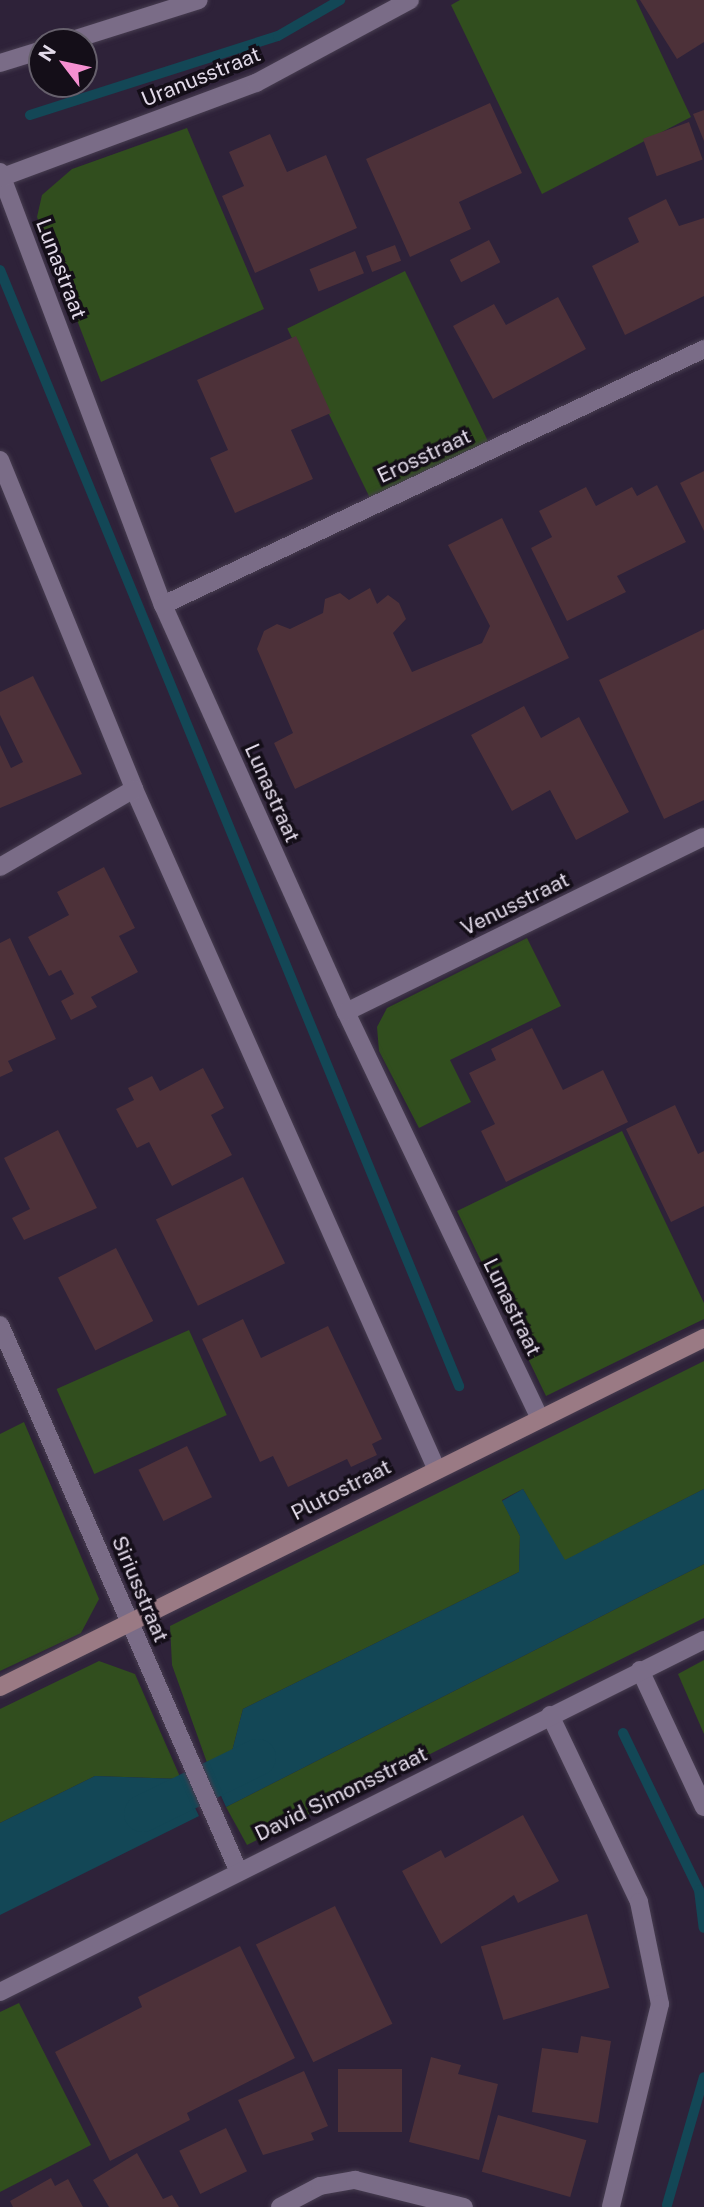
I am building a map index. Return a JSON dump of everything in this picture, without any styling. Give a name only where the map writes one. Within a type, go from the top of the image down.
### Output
[{"type":"street","points":[[98,32],[200,0]]},
{"type":"street","name":"Uranusstraat","points":[[1,176],[256,83],[410,0]]},
{"type":"street","points":[[0,63],[28,54]]},
{"type":"street","name":"Lunastraat","points":[[1,176],[163,605],[346,1012],[540,1418]]},
{"type":"street","name":"Erosstraat","points":[[163,605],[704,349]]},
{"type":"street","points":[[0,460],[134,789],[436,1468]]},
{"type":"street","points":[[0,867],[134,789]]},
{"type":"street","name":"Venusstraat","points":[[346,1012],[704,837]]},
{"type":"street","name":"Siriusstraat","points":[[0,1325],[238,1870]]},
{"type":"street","name":"Plutostraat","points":[[0,1687],[436,1468],[704,1338]]},
{"type":"street","name":"David Simonsstraat","points":[[0,1992],[238,1870],[704,1640]]},
{"type":"street","points":[[640,1670],[704,1807]]},
{"type":"street","points":[[551,1715],[639,1902],[660,2004],[611,2207]]},
{"type":"street","points":[[280,2207],[320,2186],[355,2180],[464,2207]]},
{"type":"green space","points":[[460,0],[636,0],[691,117],[542,194],[451,5]]},
{"type":"green space","points":[[187,128],[264,309],[101,382],[37,217],[42,195],[72,169]]},
{"type":"green space","points":[[405,271],[493,451],[375,508],[287,328]]},
{"type":"green space","points":[[527,938],[561,1006],[450,1060],[471,1102],[419,1128],[379,1051],[377,1027],[387,1008]]},
{"type":"green space","points":[[622,1131],[704,1303],[704,1319],[546,1396],[457,1211]]},
{"type":"green space","points":[[189,1330],[227,1415],[94,1474],[57,1389]]},
{"type":"green space","points":[[704,1361],[704,1489],[564,1561],[523,1489],[502,1500],[520,1536],[519,1572],[243,1709],[230,1759],[210,1771],[172,1665],[170,1626]]},
{"type":"green space","points":[[24,1422],[99,1599],[81,1633],[0,1671],[0,1434]]},
{"type":"green space","points":[[704,1564],[704,1618],[247,1845],[226,1807]]},
{"type":"green space","points":[[704,1660],[704,1734],[678,1674]]},
{"type":"green space","points":[[99,1661],[135,1674],[181,1779],[95,1776],[0,1823],[0,1709]]},
{"type":"green space","points":[[19,2003],[91,2145],[0,2192],[0,2012]]},
{"type":"water","points":[[523,1489],[565,1560],[704,1489],[704,1564],[226,1807],[210,1771],[230,1759],[243,1709],[519,1572],[520,1536],[502,1501]]},
{"type":"water","points":[[95,1776],[181,1779],[199,1816],[0,1915],[0,1823]]},
{"type":"building","points":[[640,0],[704,0],[704,42],[677,59]]},
{"type":"building","points":[[490,103],[522,173],[459,202],[471,229],[410,257],[366,159]]},
{"type":"building","points":[[704,110],[704,141],[693,114]]},
{"type":"building","points":[[689,122],[703,160],[657,176],[643,139]]},
{"type":"building","points":[[270,134],[287,172],[326,155],[357,228],[255,273],[222,196],[244,186],[229,152]]},
{"type":"building","points":[[666,199],[679,226],[704,218],[704,296],[625,335],[592,266],[639,242],[628,218]]},
{"type":"building","points":[[489,240],[500,262],[461,282],[450,260]]},
{"type":"building","points":[[395,245],[401,261],[372,272],[366,256]]},
{"type":"building","points":[[355,251],[364,273],[319,292],[310,269]]},
{"type":"building","points":[[558,297],[586,349],[493,399],[453,326],[494,304],[506,325]]},
{"type":"building","points":[[296,336],[331,413],[291,430],[313,479],[235,513],[210,458],[228,450],[197,380]]},
{"type":"building","points":[[704,471],[704,531],[680,483]]},
{"type":"building","points":[[657,485],[686,542],[617,576],[626,592],[567,621],[531,548],[552,537],[539,511],[586,487],[596,506],[632,487],[637,496]]},
{"type":"building","points":[[502,518],[569,658],[295,789],[274,743],[293,733],[257,649],[264,631],[277,624],[290,629],[323,613],[325,599],[340,593],[349,600],[370,588],[377,604],[388,595],[399,603],[406,619],[393,633],[412,672],[482,643],[490,626],[448,545]]},
{"type":"building","points":[[704,629],[704,800],[664,819],[599,680]]},
{"type":"building","points":[[33,676],[82,774],[0,808],[0,745],[11,768],[23,762],[0,715],[0,692]]},
{"type":"building","points":[[524,706],[541,738],[579,717],[629,812],[576,840],[550,790],[512,811],[471,735]]},
{"type":"building","points":[[104,867],[135,928],[119,936],[138,972],[91,997],[97,1007],[71,1020],[61,1001],[74,994],[61,970],[49,976],[28,937],[69,915],[57,892]]},
{"type":"building","points":[[10,938],[56,1039],[8,1061],[13,1071],[0,1077],[0,943]]},
{"type":"building","points":[[532,1028],[563,1090],[603,1070],[628,1122],[506,1182],[481,1131],[495,1124],[469,1073],[496,1060],[491,1049]]},
{"type":"building","points":[[203,1068],[224,1108],[211,1115],[232,1155],[172,1186],[149,1142],[137,1148],[116,1109],[134,1100],[128,1088],[152,1076],[160,1091]]},
{"type":"building","points":[[675,1105],[698,1154],[704,1151],[704,1206],[671,1222],[626,1129]]},
{"type":"building","points":[[58,1130],[97,1208],[24,1240],[12,1218],[30,1209],[4,1158]]},
{"type":"building","points":[[243,1177],[285,1263],[198,1306],[156,1220]]},
{"type":"building","points":[[116,1248],[153,1321],[95,1351],[58,1278]]},
{"type":"building","points":[[243,1319],[261,1358],[328,1326],[382,1439],[372,1444],[377,1455],[351,1467],[347,1459],[288,1487],[273,1456],[260,1462],[202,1339]]},
{"type":"building","points":[[187,1446],[212,1497],[163,1521],[138,1470]]},
{"type":"building","points":[[523,1815],[559,1881],[518,1903],[514,1895],[441,1944],[402,1871],[441,1850],[445,1858]]},
{"type":"building","points":[[335,1906],[392,2024],[313,2062],[256,1945]]},
{"type":"building","points":[[587,1914],[610,1988],[503,2020],[481,1946]]},
{"type":"building","points":[[240,1946],[295,2058],[187,2113],[190,2120],[110,2161],[55,2052],[142,2007],[138,1997]]},
{"type":"building","points":[[581,2036],[611,2041],[598,2123],[532,2112],[542,2048],[578,2053]]},
{"type":"building","points":[[431,2057],[461,2065],[458,2074],[498,2084],[479,2160],[409,2142]]},
{"type":"building","points":[[338,2069],[402,2069],[402,2132],[338,2132]]},
{"type":"building","points":[[304,2071],[328,2126],[311,2133],[314,2140],[263,2155],[238,2100]]},
{"type":"building","points":[[498,2115],[586,2140],[570,2197],[482,2172]]},
{"type":"building","points":[[226,2128],[247,2171],[200,2194],[179,2151]]},
{"type":"building","points":[[137,2153],[163,2199],[172,2195],[179,2207],[109,2207],[93,2180]]},
{"type":"building","points":[[51,2178],[55,2186],[68,2179],[83,2207],[13,2207],[10,2201]]},
{"type":"waterway","points":[[30,115],[278,36],[340,0]]},
{"type":"waterway","points":[[0,270],[459,1386]]},
{"type":"waterway","points":[[623,1733],[699,1890],[704,1928]]},
{"type":"waterway","points":[[142,1813],[257,1757]]},
{"type":"waterway","points":[[667,2205],[704,2077]]}]
